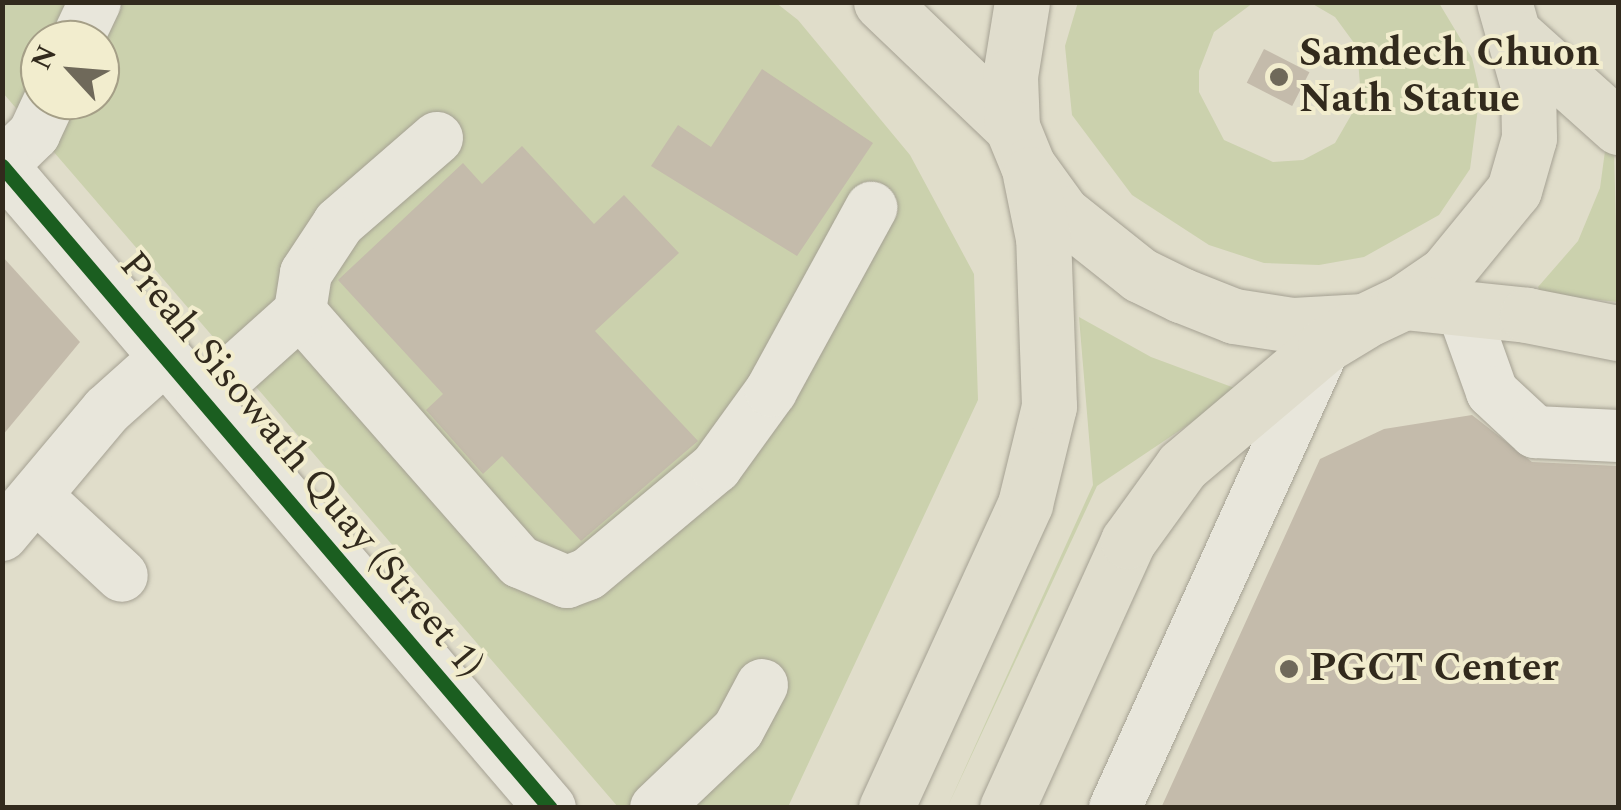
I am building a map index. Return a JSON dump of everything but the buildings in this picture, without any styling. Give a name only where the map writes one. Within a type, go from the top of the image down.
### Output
[{"type":"main road","points":[[882,2],[1020,147],[1094,242],[1181,295],[1234,316],[1293,325],[1364,323],[1462,308],[1618,333]]},
{"type":"main road","points":[[886,808],[1025,504],[1049,406],[1043,238],[1020,147],[1010,76],[1022,2]]},
{"type":"main road","points":[[1513,14],[1618,128]]},
{"type":"main road","points":[[1007,808],[1128,541],[1182,466],[1364,323],[1446,273],[1514,190],[1530,138],[1513,14]]},
{"type":"street","points":[[2,165],[34,134],[41,120]]},
{"type":"street","points":[[202,400],[300,312],[306,272],[339,223],[436,138]]},
{"type":"street","name":"Preah Sisowath Quay (Street 1)","points":[[2,165],[550,808]]},
{"type":"street","points":[[300,312],[520,562],[567,582],[588,574],[716,468],[770,392],[871,208]]},
{"type":"street","points":[[1462,308],[1492,392],[1535,432],[1618,436]]},
{"type":"street","points":[[1115,808],[1364,323]]},
{"type":"street","points":[[2,535],[107,410],[166,357]]},
{"type":"street","points":[[36,496],[122,576]]},
{"type":"street","points":[[656,808],[738,730],[762,685]]},
{"type":"green space","points":[[775,2],[798,20],[910,155],[974,274],[978,400],[788,807],[618,807],[26,120],[120,120],[120,20],[20,20],[20,113],[3,93],[2,3]]},
{"type":"green space","points":[[1078,2],[1253,3],[1214,32],[1199,71],[1199,92],[1224,140],[1273,162],[1303,160],[1335,143],[1361,98],[1357,47],[1335,17],[1311,3],[1439,3],[1472,58],[1480,93],[1470,169],[1439,215],[1364,257],[1319,265],[1264,263],[1209,245],[1132,195],[1072,115],[1065,46]]},
{"type":"green space","points":[[1614,150],[1618,302],[1541,294],[1538,287],[1578,241],[1600,188],[1605,151]]},
{"type":"green space","points":[[1079,317],[1151,357],[1240,390],[1097,486],[947,808],[1093,485]]},
{"type":"cycle path","points":[[2,166],[550,808]]},
{"type":"place","name":"Samdech Chuon Nath Statue","points":[[1279,77]]},
{"type":"place","name":"PGCT Center","points":[[1289,669]]}]
